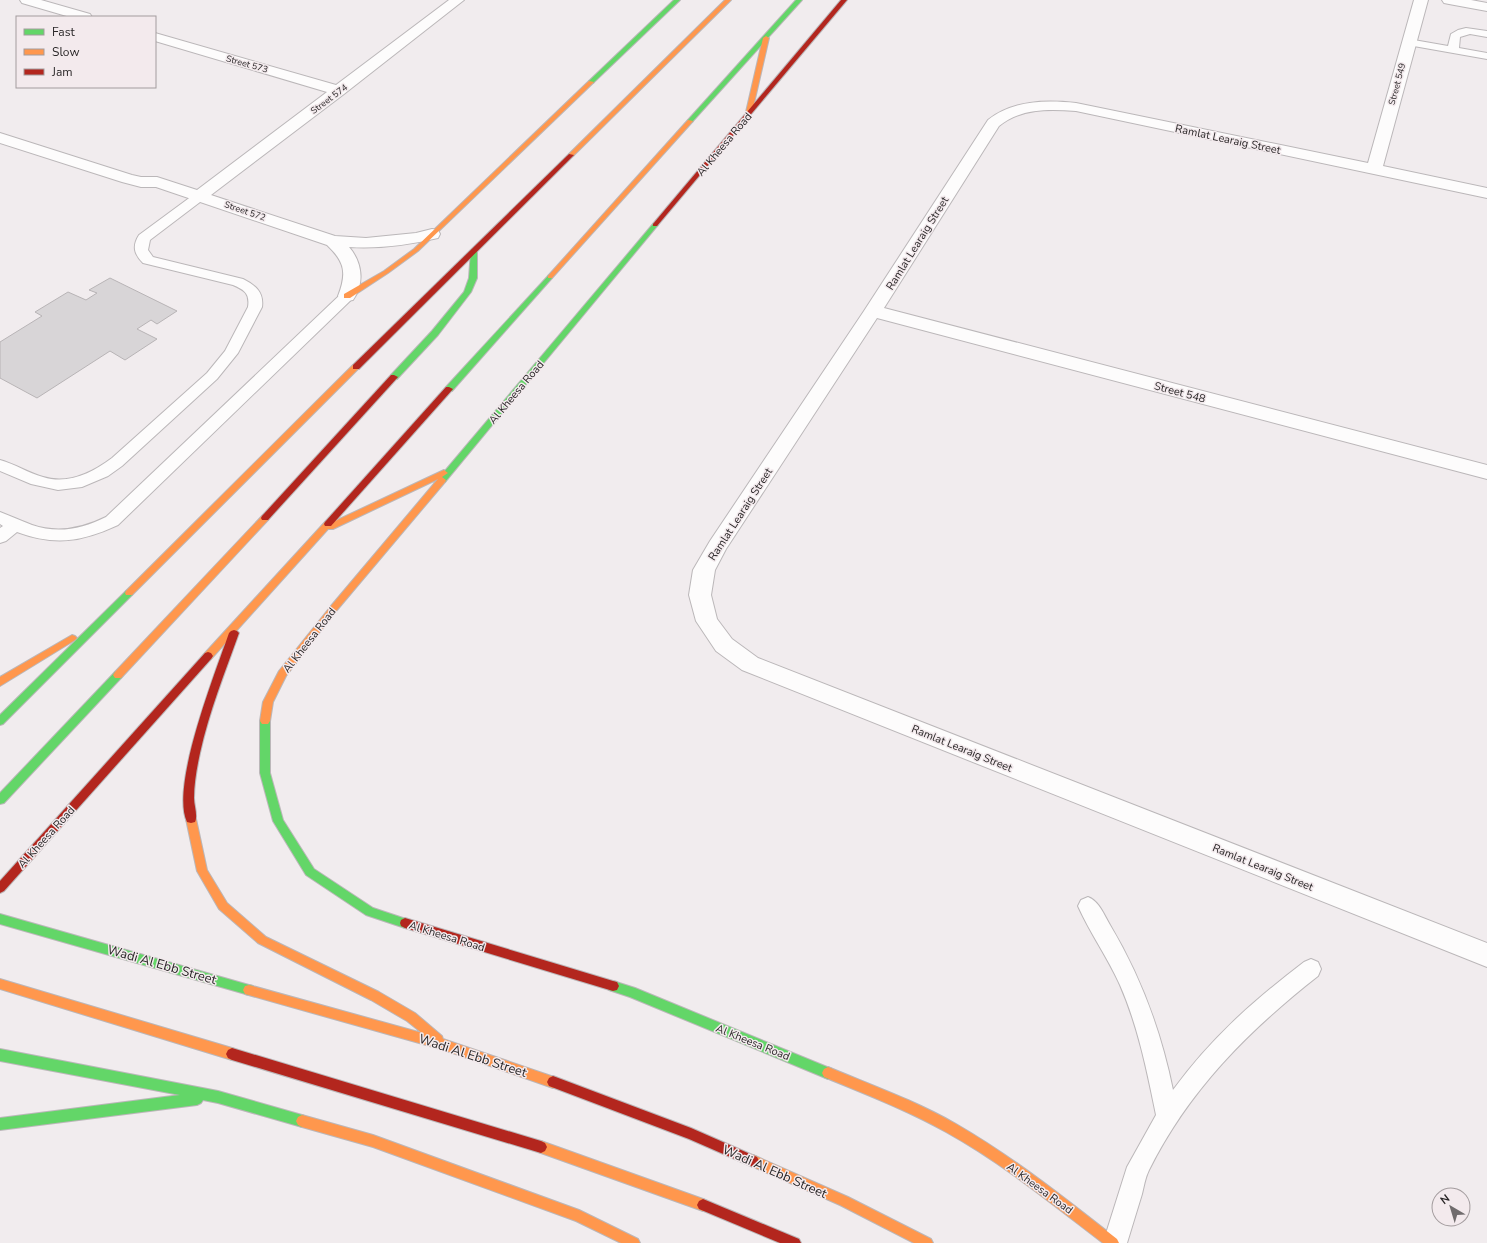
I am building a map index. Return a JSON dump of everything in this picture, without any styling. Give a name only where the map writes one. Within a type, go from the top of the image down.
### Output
[{"type":"main road","points":[[347,296],[386,272],[416,250],[677,0]]},
{"type":"main road","points":[[0,721],[728,0]]},
{"type":"main road","name":"Al Kheesa Road","points":[[0,888],[799,0]]},
{"type":"main road","name":"Al Kheesa Road","points":[[844,0],[309,638],[282,674],[268,702],[264,727],[265,773],[278,821],[310,872],[370,912],[631,992],[888,1097],[951,1128],[1022,1173],[1114,1243]]},
{"type":"main road","points":[[748,115],[766,37]]},
{"type":"main road","points":[[0,800],[253,531],[435,334],[467,292],[473,278],[474,250]]},
{"type":"main road","points":[[320,532],[451,469]]},
{"type":"main road","points":[[0,682],[36,659],[97,624]]},
{"type":"main road","points":[[237,624],[201,732],[190,778],[188,806],[202,871],[223,906],[262,940],[336,976],[411,1017],[444,1045]]},
{"type":"main road","name":"Wadi Al Ebb Street","points":[[0,919],[444,1045],[546,1080],[690,1134],[844,1201],[927,1243]]},
{"type":"main road","points":[[0,984],[548,1149],[687,1198],[795,1243]]},
{"type":"main road","points":[[0,1055],[218,1096],[373,1141],[579,1216],[634,1243]]},
{"type":"main road","points":[[0,1124],[218,1096]]},
{"type":"street","points":[[27,0],[82,16]]},
{"type":"street","name":"Street 574","points":[[200,196],[458,0]]},
{"type":"street","name":"Street 549","points":[[1374,169],[1408,42],[1421,0]]},
{"type":"street","points":[[1448,0],[1487,7]]},
{"type":"street","name":"Street 573","points":[[156,37],[339,91]]},
{"type":"street","name":"Ramlat Learaig Street","points":[[1487,193],[1076,108],[1050,106],[1020,109],[1005,115],[994,122],[873,311],[717,546],[704,570],[700,595],[707,621],[724,645],[750,664],[1487,955]]},
{"type":"street","name":"Street 572","points":[[0,126],[146,174],[157,182],[333,241],[383,242],[416,238],[432,234]]},
{"type":"street","name":"Street 572","points":[[0,138],[128,179],[141,182],[157,182]]},
{"type":"street","name":"Street 572","points":[[333,241],[343,250],[350,260],[353,271],[352,283],[347,296]]},
{"type":"street","name":"Street 548","points":[[873,311],[1487,472]]},
{"type":"lane","points":[[1454,50],[1455,36],[1460,32],[1471,31],[1487,34]]},
{"type":"lane","points":[[1408,42],[1487,56]]},
{"type":"lane","points":[[0,465],[49,484],[78,482],[93,477],[107,470],[117,462],[222,364],[234,348],[255,307],[256,299],[253,292],[247,286],[238,282],[148,260],[141,254],[140,246],[144,238],[200,196]]},
{"type":"lane","points":[[0,518],[15,525],[55,537],[74,536],[95,530],[112,521],[347,296]]},
{"type":"lane","points":[[0,537],[15,525]]},
{"type":"lane","points":[[1088,906],[1109,940],[1124,970],[1145,1021],[1158,1068],[1167,1117]]},
{"type":"lane","points":[[1114,1243],[1138,1167],[1167,1117],[1199,1073],[1234,1034],[1271,1000],[1311,969]]},
{"type":"building","points":[[110,278],[177,311],[157,324],[151,320],[137,329],[157,339],[125,360],[110,351],[37,398],[0,378],[0,342],[42,316],[35,312],[68,292],[86,300],[97,293],[89,290]]},
{"type":"traffic: fast","points":[[591,82],[677,0]]},
{"type":"traffic: fast","points":[[690,121],[799,0]]},
{"type":"traffic: fast","points":[[442,480],[655,225]]},
{"type":"traffic: fast","points":[[394,377],[435,333],[467,292],[473,278],[474,250]]},
{"type":"traffic: fast","points":[[449,389],[550,277]]},
{"type":"traffic: fast","points":[[0,721],[129,593]]},
{"type":"traffic: fast","points":[[0,800],[118,675]]},
{"type":"traffic: fast","points":[[265,721],[265,773],[278,821],[310,872],[370,912],[405,923]]},
{"type":"traffic: fast","points":[[0,919],[249,990]]},
{"type":"traffic: fast","points":[[613,986],[828,1073]]},
{"type":"traffic: fast","points":[[0,1055],[218,1097],[302,1121]]},
{"type":"traffic: fast","points":[[0,1124],[197,1099]]},
{"type":"traffic: slow","points":[[571,155],[728,0]]},
{"type":"traffic: slow","points":[[749,112],[766,38]]},
{"type":"traffic: slow","points":[[347,296],[386,272],[416,250],[591,82]]},
{"type":"traffic: slow","points":[[550,277],[690,121]]},
{"type":"traffic: slow","points":[[129,593],[356,367]]},
{"type":"traffic: slow","points":[[330,527],[444,473]]},
{"type":"traffic: slow","points":[[265,721],[268,702],[282,674],[334,608],[442,480]]},
{"type":"traffic: slow","points":[[118,675],[265,518]]},
{"type":"traffic: slow","points":[[208,656],[328,524]]},
{"type":"traffic: slow","points":[[0,682],[72,638]]},
{"type":"traffic: slow","points":[[191,819],[202,871],[223,906],[262,940],[375,996],[411,1017],[438,1040]]},
{"type":"traffic: slow","points":[[0,984],[232,1054]]},
{"type":"traffic: slow","points":[[249,990],[444,1045],[553,1082]]},
{"type":"traffic: slow","points":[[828,1073],[888,1097],[951,1128],[1022,1173],[1113,1243]]},
{"type":"traffic: slow","points":[[302,1121],[373,1141],[579,1216],[634,1243]]},
{"type":"traffic: slow","points":[[541,1147],[703,1205]]},
{"type":"traffic: slow","points":[[753,1161],[844,1201],[927,1243]]},
{"type":"traffic: jam","points":[[655,225],[844,0]]},
{"type":"traffic: jam","points":[[356,367],[571,155]]},
{"type":"traffic: jam","points":[[265,518],[394,377]]},
{"type":"traffic: jam","points":[[328,524],[449,389]]},
{"type":"traffic: jam","points":[[191,819],[189,799],[191,776],[202,726],[234,633]]},
{"type":"traffic: jam","points":[[0,888],[208,656]]},
{"type":"traffic: jam","points":[[405,923],[613,986]]},
{"type":"traffic: jam","points":[[232,1054],[541,1147]]},
{"type":"traffic: jam","points":[[553,1082],[691,1134],[753,1161]]},
{"type":"traffic: jam","points":[[703,1205],[795,1243]]}]
